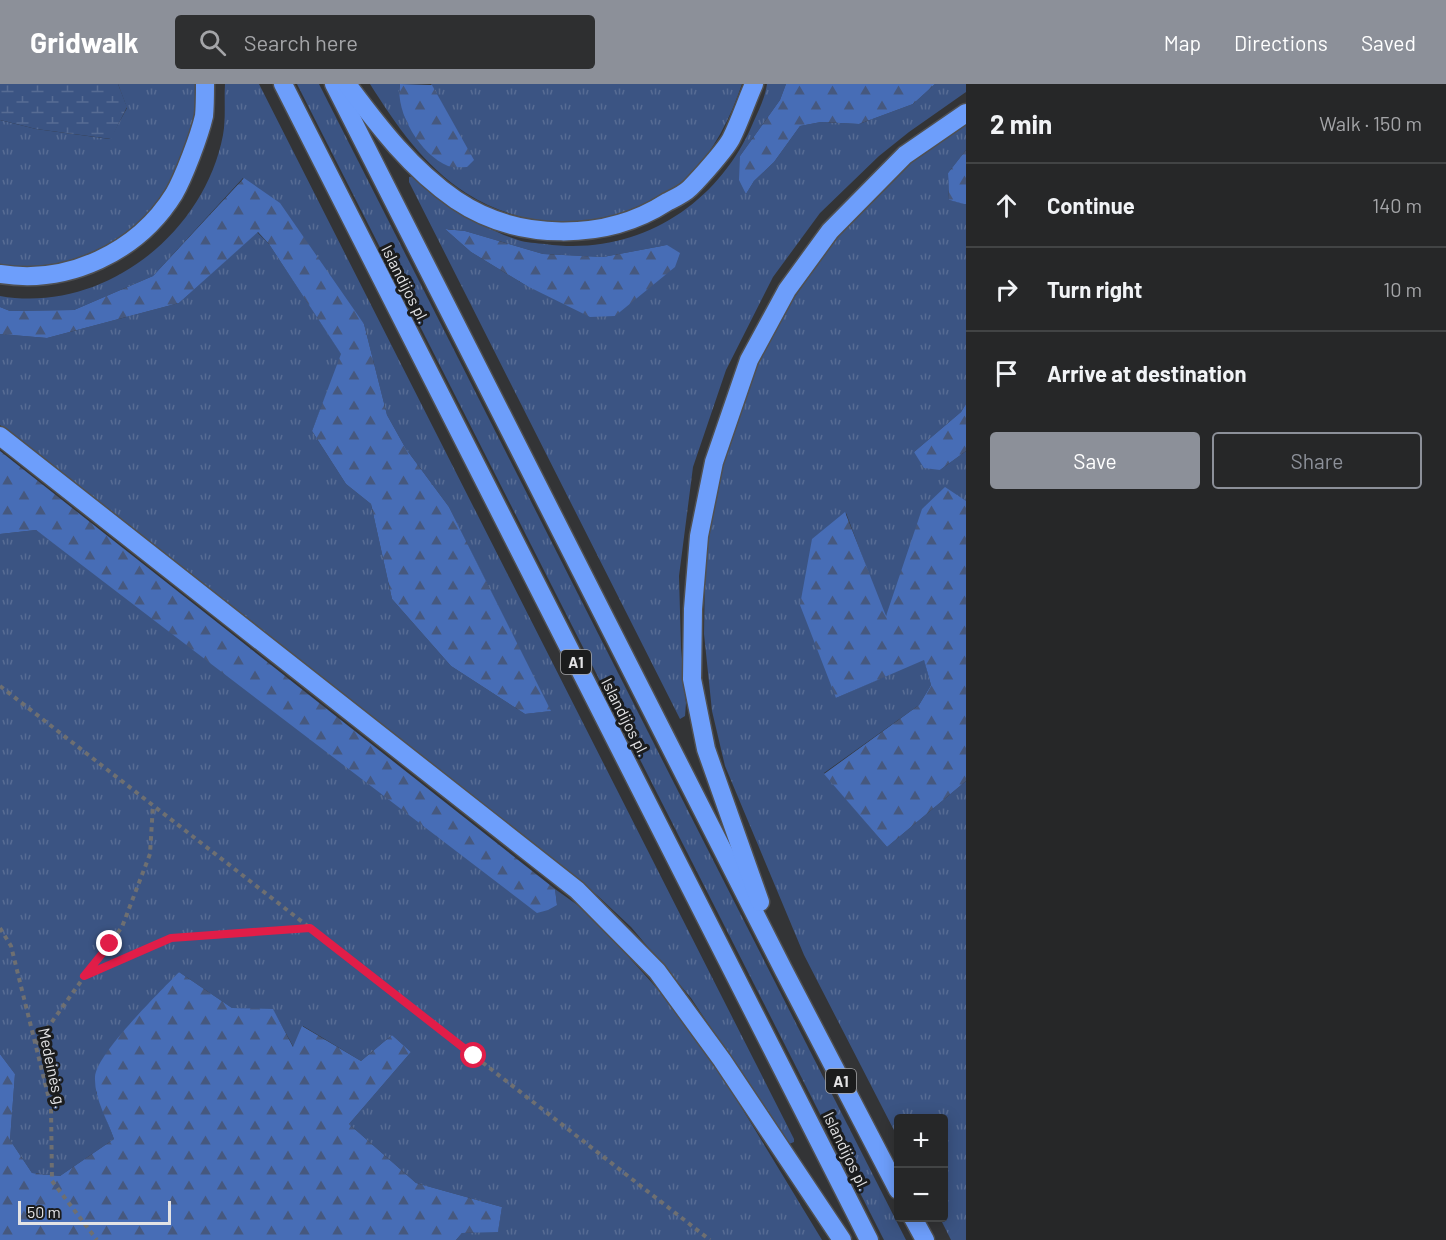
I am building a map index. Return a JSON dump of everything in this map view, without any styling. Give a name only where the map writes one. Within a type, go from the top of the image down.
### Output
[{"type":"highway","points":[[0,274],[35,276],[61,273],[87,266],[129,244],[145,230],[175,192],[186,170],[204,116],[205,84]]},
{"type":"highway","name":"Islandijos pl.","points":[[283,84],[869,1240]]},
{"type":"highway","name":"Islandijos pl.","points":[[334,84],[784,972],[894,1182]]},
{"type":"highway","points":[[347,84],[382,130],[412,164],[456,200],[490,218],[535,229],[574,232],[617,225],[655,210],[690,188],[730,141],[753,84]]},
{"type":"highway","points":[[784,972],[706,748],[692,679],[693,609],[699,536],[714,462],[750,360],[787,290],[830,231],[906,155],[966,113]]},
{"type":"highway","points":[[0,436],[577,890],[657,971],[722,1060],[842,1240]]},
{"type":"highway","points":[[915,1222],[925,1240]]},
{"type":"path","points":[[0,686],[710,1240]]},
{"type":"path","points":[[36,1044],[122,927],[150,854],[153,805]]},
{"type":"path","name":"Medeinės g.","points":[[0,928],[11,946],[51,1107],[52,1181],[97,1240]]},
{"type":"path","points":[[84,976],[171,938],[310,928]]},
{"type":"green space","points":[[0,84],[118,84],[127,107],[111,139],[36,129],[0,120]]},
{"type":"green space","points":[[118,84],[196,84],[193,124],[182,161],[164,194],[141,222],[112,244],[78,259],[41,267],[0,266],[0,120],[36,129],[110,139],[127,108]]},
{"type":"green space","points":[[225,84],[259,84],[794,1142],[789,1144],[786,1141],[691,998],[631,927],[598,896],[0,425],[0,334],[47,338],[179,303],[257,232],[269,244],[342,355],[312,431],[346,484],[371,504],[392,599],[451,666],[525,714],[550,711],[449,507],[406,449],[387,415],[364,324],[243,178],[153,276],[74,310],[10,311],[0,307],[0,296],[38,298],[75,292],[110,279],[143,260],[171,235],[194,205],[212,171],[224,129]]},
{"type":"green space","points":[[297,84],[319,84],[894,1216],[894,1222],[897,1222],[906,1240],[884,1240]]},
{"type":"green space","points":[[370,84],[400,84],[399,92],[473,160],[431,84],[742,84],[720,134],[706,157],[686,180],[642,207],[617,216],[592,221],[565,222],[514,215],[489,206],[466,193],[437,170],[412,144]]},
{"type":"green space","points":[[400,84],[432,85],[474,160],[467,167],[448,166],[428,153],[406,120],[402,108]]},
{"type":"green space","points":[[767,84],[786,84],[780,100],[740,156],[746,194],[754,181],[774,162],[800,126],[821,122],[859,124],[913,104],[935,84],[966,84],[966,92],[879,156],[820,213],[773,277],[726,370],[693,467],[679,576],[681,648],[686,703],[685,716],[680,719],[409,182],[409,177],[413,176],[476,221],[518,240],[579,246],[611,242],[642,233],[670,220],[696,201],[719,179],[738,153],[763,99]],"holes":[[[445,229],[465,231],[543,254],[603,257],[667,245],[527,286],[471,252]]]},
{"type":"green space","points":[[786,84],[935,84],[913,104],[859,124],[821,122],[800,126],[774,162],[754,181],[746,194],[739,180],[740,156],[780,100]]},
{"type":"green space","points":[[966,121],[966,150],[948,173],[949,200],[966,204],[966,404],[961,412],[914,452],[940,470],[966,451],[966,501],[885,617],[846,513],[836,698],[924,659],[931,685],[919,705],[824,773],[887,847],[966,781],[966,1240],[951,1240],[942,1222],[948,1222],[948,1114],[894,1114],[894,1130],[804,955],[725,766],[712,711],[704,634],[705,569],[710,526],[722,463],[769,334],[835,239],[911,160]]},
{"type":"green space","points":[[966,150],[966,204],[964,204],[949,200],[948,173]]},
{"type":"green space","points":[[244,178],[280,203],[364,324],[387,415],[406,449],[449,507],[551,711],[525,714],[451,666],[392,599],[371,504],[346,484],[312,431],[341,354],[269,244],[258,232],[179,303],[47,338],[0,334],[0,307],[10,311],[74,310],[153,276]]},
{"type":"green space","points":[[445,229],[465,231],[543,254],[603,257],[667,245],[680,253],[675,267],[615,316],[590,317],[527,286],[471,252]]},
{"type":"green space","points":[[966,404],[966,451],[940,470],[924,468],[914,452],[961,412]]},
{"type":"green space","points":[[0,451],[555,889],[557,905],[537,913],[36,530],[0,534]]},
{"type":"green space","points":[[945,487],[966,501],[966,781],[887,847],[824,774],[919,705],[931,685],[924,660],[836,698],[800,605],[812,539],[845,512],[886,616],[922,509]]},
{"type":"green space","points":[[36,530],[557,905],[555,889],[590,914],[680,1014],[726,1082],[822,1240],[456,1240],[462,1233],[498,1231],[502,1207],[416,1183],[349,1124],[411,1052],[392,1035],[361,1061],[303,1026],[294,1048],[273,1010],[232,1008],[179,972],[96,1092],[114,1139],[60,1176],[32,1173],[10,1140],[15,1074],[0,1054],[0,534]]},
{"type":"green space","points":[[179,972],[232,1008],[273,1009],[293,1047],[302,1026],[361,1061],[392,1035],[411,1052],[349,1124],[416,1183],[502,1207],[498,1232],[462,1233],[456,1240],[0,1240],[0,1054],[15,1074],[10,1140],[32,1173],[60,1176],[114,1139],[95,1085],[98,1067],[117,1039]]},
{"type":"route","points":[[110,944],[84,976],[171,938],[310,928],[474,1056]]}]
